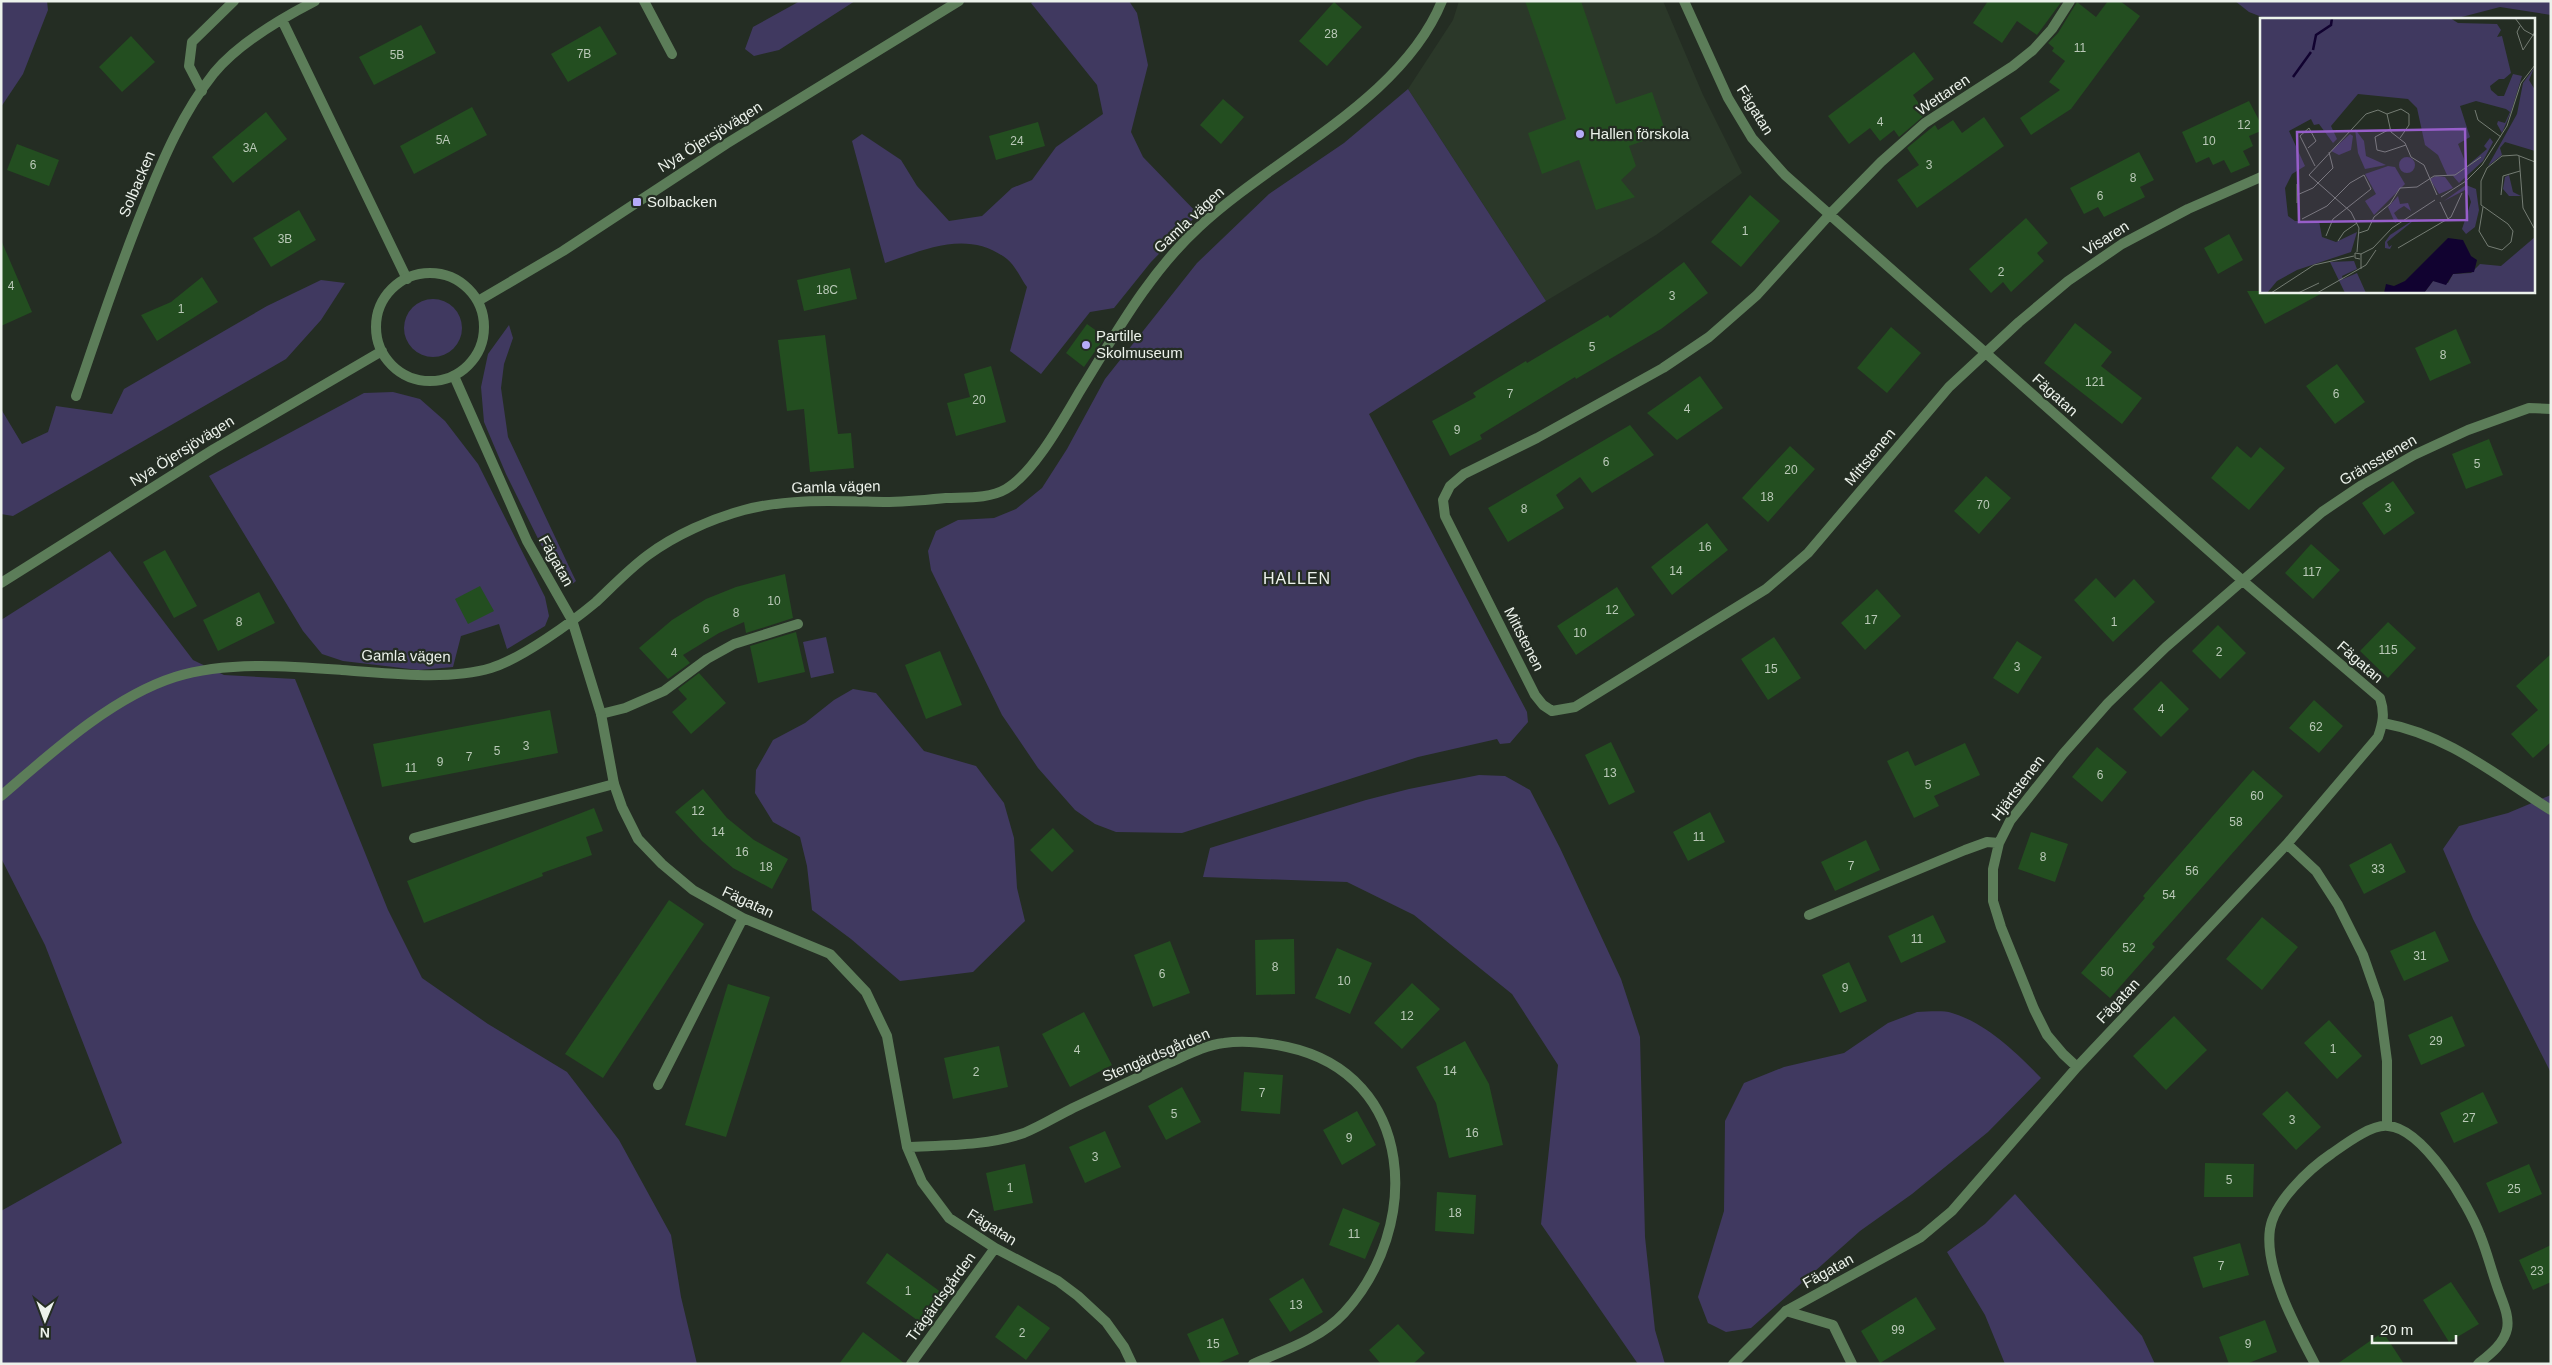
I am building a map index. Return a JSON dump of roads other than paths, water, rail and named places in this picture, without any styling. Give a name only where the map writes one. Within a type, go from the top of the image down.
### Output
[{"type":"street","points":[[202,91],[189,66],[192,42],[234,1]]},
{"type":"street","name":"Solbacken","points":[[76,396],[126,251],[162,160],[191,106],[214,73],[241,48],[282,20],[315,1]]},
{"type":"street","points":[[644,1],[672,54]]},
{"type":"street","name":"Nya Öjersjövägen","points":[[478,301],[563,251],[726,144],[959,1]]},
{"type":"street","name":"Gamla vägen","points":[[1,796],[71,735],[138,694],[176,677],[235,666],[306,667],[439,675],[491,668],[524,652],[572,620],[594,604],[622,576],[668,542],[743,510],[798,501],[892,502],[982,496],[1006,489],[1028,470],[1057,429],[1126,316],[1164,262],[1201,225],[1370,95],[1403,65],[1421,41],[1442,1]]},
{"type":"street","name":"Fägatan","points":[[1684,1],[1728,98],[1752,138],[1785,175],[2242,581],[2380,698],[2384,710],[2383,723],[2378,737],[2287,844],[2077,1067],[1952,1211],[1921,1237],[1786,1311],[1733,1364]]},
{"type":"street","name":"Wettaren","points":[[1830,214],[1881,162],[1925,123],[2014,66],[2033,50],[2052,28],[2070,1]]},
{"type":"street","points":[[282,20],[407,279]]},
{"type":"street","name":"Visaren","points":[[1985,353],[2068,281],[2122,244],[2188,209],[2260,176]]},
{"type":"street","name":"Mittstenen","points":[[1830,214],[1757,295],[1709,337],[1663,368],[1537,438],[1464,474],[1450,486],[1443,500],[1445,516],[1535,695],[1542,705],[1552,711],[1575,707],[1766,589],[1808,553],[1949,387],[1985,353]]},
{"type":"street","points":[[429,274],[445,276],[465,287],[478,301],[484,321],[481,346],[468,366],[454,376],[430,381],[413,378],[398,370],[382,351],[376,331],[379,310],[390,292],[407,279],[429,274]]},
{"type":"street","name":"Nya Öjersjövägen","points":[[1,583],[214,448],[382,351]]},
{"type":"street","name":"Fägatan","points":[[454,376],[527,541],[572,620],[601,714],[614,784],[622,807],[638,839],[662,864],[693,890],[742,918],[830,954],[866,992],[887,1036],[907,1147],[922,1182],[949,1218],[995,1248],[1058,1282],[1078,1296],[1106,1322],[1124,1347],[1132,1364]]},
{"type":"street","name":"Gränsstenen","points":[[2242,581],[2322,512],[2362,485],[2414,455],[2468,430],[2529,408],[2551,409]]},
{"type":"street","name":"Hjärtstenen","points":[[2077,1067],[2062,1054],[2047,1035],[2034,1009],[2001,927],[1993,901],[1992,884],[1999,843],[2010,820],[2085,727],[2151,662],[2242,581]]},
{"type":"street","points":[[601,714],[625,708],[664,691],[707,658],[734,644],[798,624]]},
{"type":"street","points":[[2383,723],[2423,732],[2454,747],[2551,810]]},
{"type":"street","points":[[414,838],[614,784]]},
{"type":"street","points":[[1809,915],[1987,842],[1999,843]]},
{"type":"street","points":[[2287,844],[2316,871],[2338,905],[2362,955],[2379,1002],[2386,1053],[2387,1126]]},
{"type":"street","points":[[658,1085],[742,918]]},
{"type":"street","name":"Stengärdsgården","points":[[907,1147],[988,1143],[1025,1132],[1188,1054],[1223,1042],[1287,1047],[1325,1060],[1352,1078],[1375,1105],[1388,1134],[1396,1175],[1393,1210],[1385,1248],[1369,1281],[1344,1313],[1306,1342],[1253,1364]]},
{"type":"street","points":[[2315,1364],[2288,1312],[2271,1258],[2270,1228],[2279,1204],[2317,1163],[2360,1134],[2387,1126],[2409,1134],[2426,1149],[2453,1183],[2480,1233],[2507,1315],[2507,1330],[2501,1342],[2491,1354],[2478,1364]]},
{"type":"street","name":"Trägärdsgården","points":[[911,1364],[995,1248]]},
{"type":"street","points":[[1786,1311],[1833,1325],[1852,1364]]},
{"type":"place","name":"Hallen förskola","points":[[1580,134]]},
{"type":"place","name":"Solbacken","points":[[637,202]]},
{"type":"place","name":"Partille Skolmuseum","points":[[1086,345]]},
{"type":"district","name":"HALLEN","points":[[1297,578]]}]
